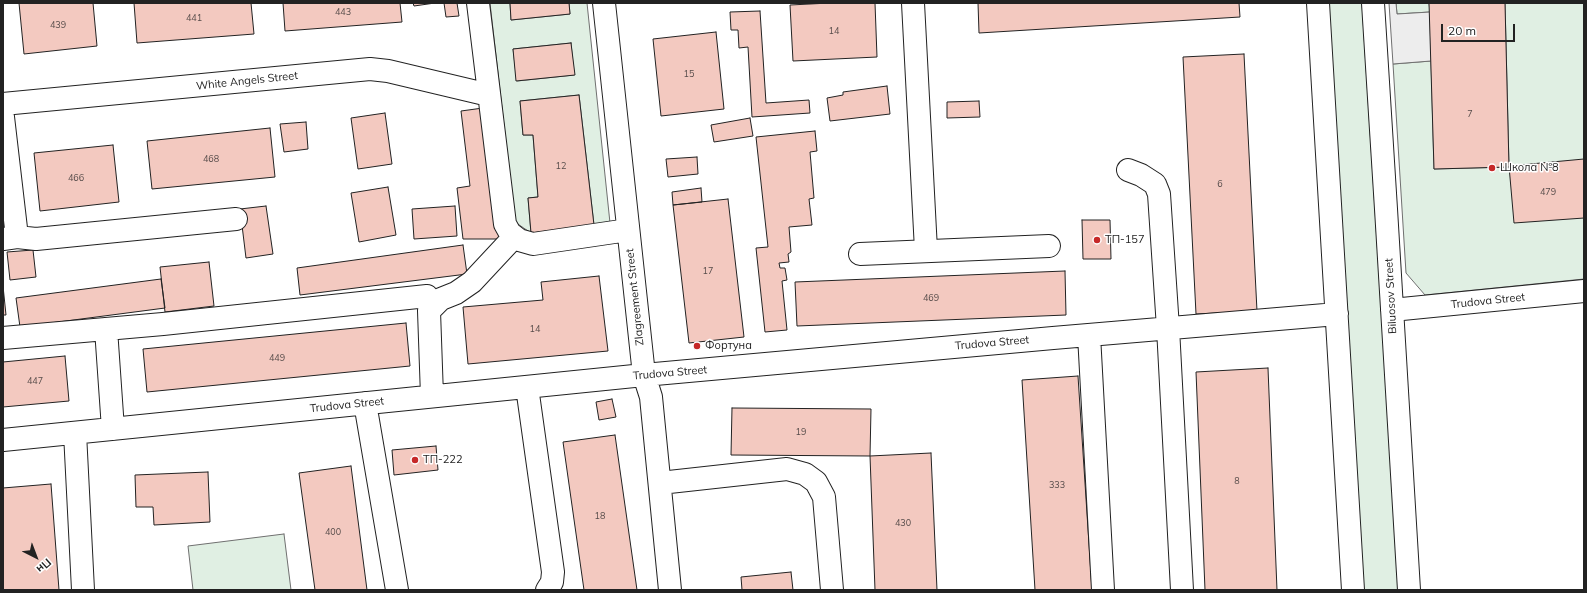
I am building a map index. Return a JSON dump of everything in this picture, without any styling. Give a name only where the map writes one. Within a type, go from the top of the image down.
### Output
[{"type":"street","points":[[478,3],[506,224],[514,237],[518,240],[533,244],[628,230]]},
{"type":"street","name":"Zlagreement Street","points":[[604,3],[644,376],[651,397],[670,590]]},
{"type":"street","points":[[913,3],[926,250]]},
{"type":"street","points":[[1318,3],[1353,590]]},
{"type":"street","name":"Biluosov Street","points":[[1372,3],[1409,590]]},
{"type":"street","name":"White Angels Street","points":[[3,104],[370,69],[388,71],[489,95]]},
{"type":"street","points":[[3,117],[10,238],[36,239],[236,219]]},
{"type":"street","points":[[1128,170],[1141,175],[1155,184],[1159,194],[1168,328],[1182,590]]},
{"type":"street","points":[[432,396],[429,311],[442,299],[456,293],[472,282],[514,237]]},
{"type":"street","points":[[860,254],[926,250],[1049,246]]},
{"type":"street","name":"Trudova Street","points":[[1392,310],[1584,291]]},
{"type":"street","points":[[3,338],[427,296],[435,305]]},
{"type":"street","name":"Trudova Street","points":[[3,440],[527,387],[1089,335],[1337,314]]},
{"type":"street","points":[[106,329],[113,429]]},
{"type":"street","points":[[1089,335],[1103,590]]},
{"type":"street","points":[[527,387],[552,572],[552,582],[547,590]]},
{"type":"street","points":[[365,403],[397,590]]},
{"type":"street","points":[[75,433],[83,590]]},
{"type":"street","points":[[660,483],[787,469],[805,474],[816,482],[824,497],[832,590]]},
{"type":"green space","points":[[490,3],[510,3],[511,20],[570,14],[569,3],[587,3],[610,223],[594,225],[579,95],[520,101],[523,135],[533,135],[538,197],[528,198],[531,233],[515,222]],"holes":[[[571,43],[574,75],[517,81],[513,49]]]},
{"type":"green space","points":[[1327,3],[1362,3],[1399,590],[1361,590]]},
{"type":"green space","points":[[1396,3],[1429,3],[1430,12],[1397,14]]},
{"type":"green space","name":"Школа №8","points":[[1505,3],[1584,3],[1584,279],[1425,295],[1406,273],[1393,64],[1431,61],[1434,169],[1509,167]]},
{"type":"green space","points":[[284,534],[291,590],[193,590],[188,546]]},
{"type":"shaded area","points":[[1389,3],[1396,3],[1397,14],[1430,12],[1431,61],[1393,64]]},
{"type":"building","points":[[19,3],[93,3],[97,46],[24,54]]},
{"type":"building","points":[[134,3],[251,3],[254,34],[137,43]]},
{"type":"building","points":[[283,3],[400,3],[402,22],[285,31]]},
{"type":"building","points":[[413,3],[435,3],[414,6]]},
{"type":"building","points":[[444,3],[457,3],[459,16],[446,17]]},
{"type":"building","points":[[510,3],[569,3],[570,14],[511,20]]},
{"type":"building","points":[[875,3],[877,57],[793,61],[790,5]]},
{"type":"building","points":[[978,3],[1239,3],[1240,17],[979,33]]},
{"type":"building","points":[[1429,3],[1505,3],[1509,167],[1434,169]]},
{"type":"building","points":[[760,11],[766,103],[809,100],[810,113],[752,117],[748,47],[739,48],[738,30],[731,30],[730,12]]},
{"type":"building","points":[[716,32],[724,109],[661,116],[653,39]]},
{"type":"building","points":[[571,43],[575,75],[516,81],[513,49]]},
{"type":"building","points":[[1244,54],[1257,311],[1196,314],[1183,57]]},
{"type":"building","points":[[887,86],[890,114],[830,121],[827,98],[843,95],[843,92]]},
{"type":"building","points":[[579,95],[594,225],[531,233],[528,198],[538,197],[533,135],[523,135],[520,101]]},
{"type":"building","points":[[979,101],[980,117],[947,118],[947,102]]},
{"type":"building","points":[[483,108],[500,239],[463,239],[457,188],[470,186],[461,111]]},
{"type":"building","points":[[385,113],[392,164],[358,169],[351,118]]},
{"type":"building","points":[[750,118],[753,136],[714,142],[711,125]]},
{"type":"building","points":[[306,122],[308,149],[284,152],[280,124]]},
{"type":"building","points":[[270,128],[275,177],[152,189],[147,141]]},
{"type":"building","points":[[815,131],[817,151],[810,152],[814,198],[809,199],[812,225],[789,227],[791,252],[788,254],[789,262],[779,263],[780,268],[785,268],[787,280],[782,281],[787,330],[765,332],[756,248],[768,247],[756,137]]},
{"type":"building","points":[[113,145],[119,202],[40,211],[34,153]]},
{"type":"building","points":[[697,157],[698,174],[668,177],[666,159]]},
{"type":"building","points":[[1584,159],[1584,218],[1514,223],[1509,166]]},
{"type":"building","points":[[388,187],[396,235],[359,242],[351,193]]},
{"type":"building","points":[[701,188],[702,202],[673,205],[672,192]]},
{"type":"building","points":[[728,199],[744,337],[689,343],[673,205]]},
{"type":"building","points":[[266,206],[273,254],[246,258],[240,209]]},
{"type":"building","points":[[455,206],[457,236],[414,239],[412,209]]},
{"type":"building","name":"ТП-157","points":[[1082,220],[1110,220],[1111,259],[1083,259]]},
{"type":"building","points":[[463,245],[467,274],[300,295],[297,268]]},
{"type":"building","points":[[33,250],[36,277],[10,280],[7,252]]},
{"type":"building","points":[[209,262],[214,306],[165,312],[160,267]]},
{"type":"building","points":[[1065,271],[1066,315],[797,326],[795,282]]},
{"type":"building","points":[[599,276],[608,351],[468,364],[463,307],[543,300],[541,282]]},
{"type":"building","points":[[161,279],[165,308],[20,327],[16,298]]},
{"type":"building","points":[[3,286],[6,315],[3,315]]},
{"type":"building","points":[[406,323],[410,366],[147,392],[143,349]]},
{"type":"building","points":[[65,356],[69,401],[3,407],[3,362]]},
{"type":"building","points":[[1268,368],[1277,590],[1205,590],[1196,372]]},
{"type":"building","points":[[1078,376],[1092,590],[1035,590],[1022,380]]},
{"type":"building","points":[[612,399],[616,417],[599,420],[596,402]]},
{"type":"building","points":[[732,408],[871,409],[870,456],[731,455]]},
{"type":"building","points":[[615,435],[637,590],[584,590],[563,442]]},
{"type":"building","name":"ТП-222","points":[[436,446],[438,470],[394,475],[392,450]]},
{"type":"building","points":[[931,453],[937,590],[875,590],[870,456]]},
{"type":"building","points":[[351,466],[367,590],[315,590],[299,473]]},
{"type":"building","points":[[208,472],[210,522],[154,525],[153,507],[136,507],[135,475]]},
{"type":"building","points":[[51,484],[59,590],[3,590],[3,488]]},
{"type":"building","points":[[791,572],[793,590],[742,590],[741,577]]},
{"type":"place","name":"Школа №8","points":[[1492,168]]},
{"type":"place","name":"ТП-157","points":[[1097,240]]},
{"type":"place","name":"Фортуна","points":[[697,346]]},
{"type":"place","name":"ТП-222","points":[[415,460]]}]
